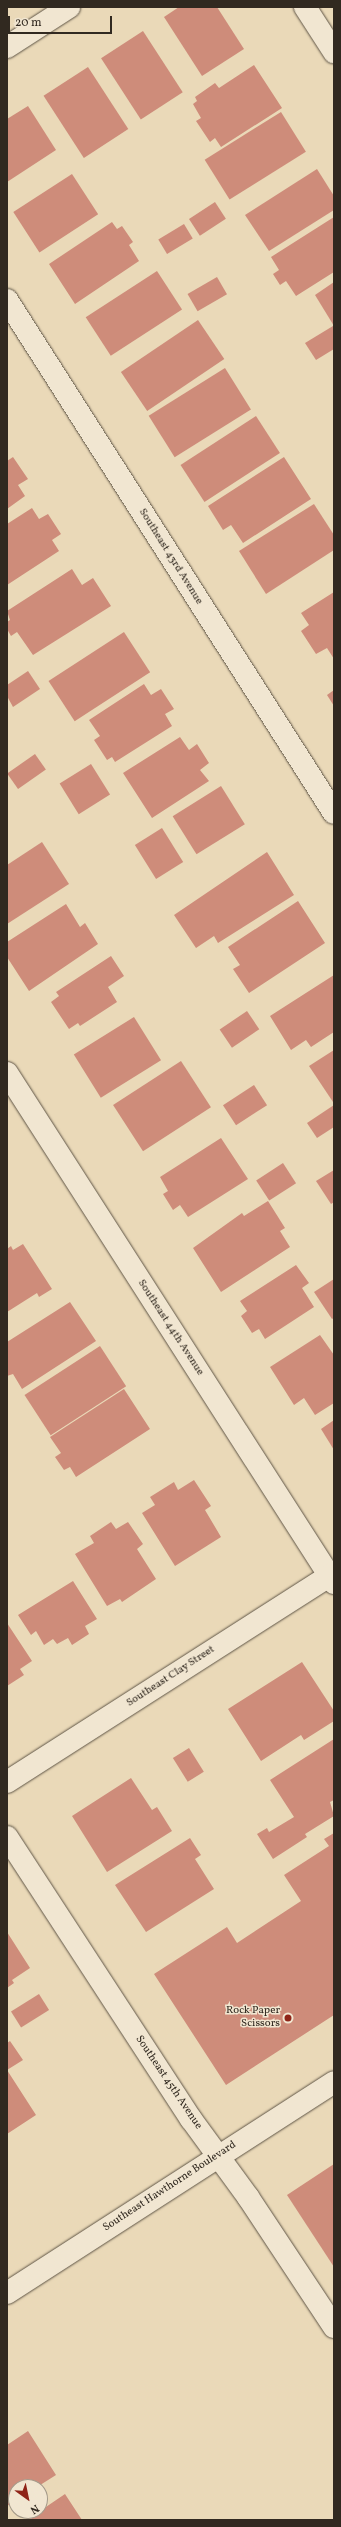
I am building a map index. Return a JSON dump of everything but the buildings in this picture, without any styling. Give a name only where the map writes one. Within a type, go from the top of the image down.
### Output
[{"type":"street","points":[[7,47],[69,7]]},
{"type":"street","points":[[305,7],[334,52]]},
{"type":"street","name":"Southeast 43rd Avenue","points":[[7,300],[334,813]]},
{"type":"street","name":"Southeast 44th Avenue","points":[[7,1073],[332,1577]]},
{"type":"street","name":"Southeast Clay Street","points":[[7,1782],[332,1577]]},
{"type":"street","name":"Southeast 45th Avenue","points":[[7,1837],[191,2119],[219,2156],[334,2327]]},
{"type":"street","name":"Southeast Hawthorne Boulevard","points":[[7,2293],[334,2082]]},
{"type":"place","name":"Rock Paper Scissors","points":[[288,2018]]}]
